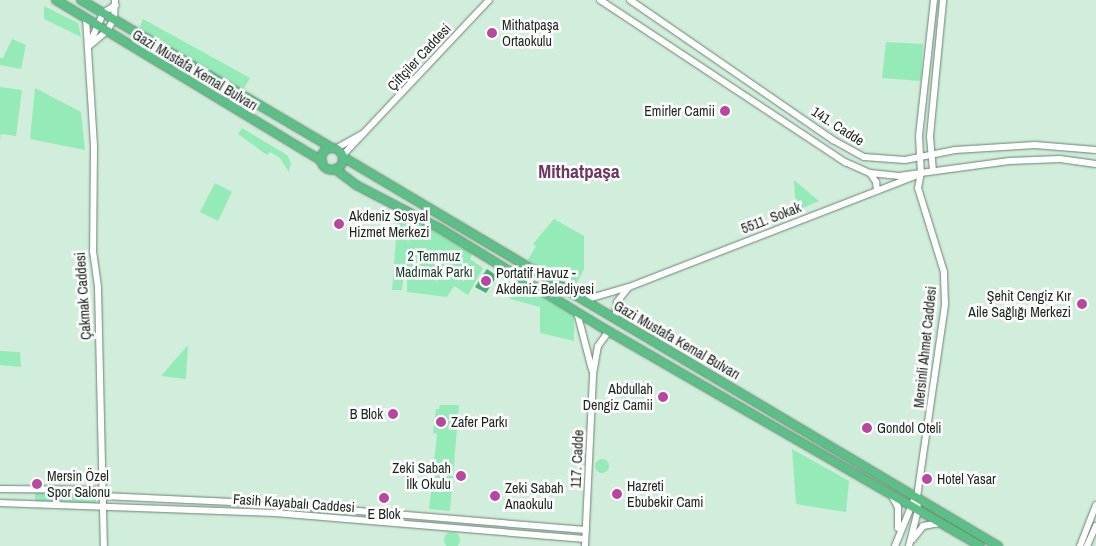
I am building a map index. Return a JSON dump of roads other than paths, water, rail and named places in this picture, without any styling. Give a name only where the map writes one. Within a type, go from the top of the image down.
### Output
[{"type":"highway","name":"Gazi Mustafa Kemal Bulvarı","points":[[56,0],[322,161]]},
{"type":"highway","name":"Gazi Mustafa Kemal Bulvarı","points":[[80,0],[334,148]]},
{"type":"highway","points":[[334,148],[343,156],[342,163],[335,169],[328,169],[322,161],[323,152],[334,148]]},
{"type":"highway","name":"Gazi Mustafa Kemal Bulvarı","points":[[343,156],[998,546]]},
{"type":"highway","name":"Gazi Mustafa Kemal Bulvarı","points":[[335,169],[356,185],[439,228],[577,312],[980,546]]},
{"type":"street","name":"Çiftçiler Caddesi","points":[[343,156],[489,0]]},
{"type":"street","name":"141. Cadde","points":[[600,0],[845,162],[870,173],[900,176],[921,173]]},
{"type":"street","name":"141. Cadde","points":[[630,0],[850,152],[877,159],[918,158],[955,150],[1035,145],[1096,150]]},
{"type":"street","points":[[934,0],[918,158],[921,173],[1009,161],[1060,159],[1096,164]]},
{"type":"street","points":[[933,171],[930,136],[943,0]]},
{"type":"street","points":[[89,46],[96,24],[103,13],[116,3]]},
{"type":"street","points":[[89,46],[107,31],[114,20],[116,3]]},
{"type":"street","points":[[86,18],[89,46]]},
{"type":"street","name":"Çakmak Caddesi","points":[[89,46],[104,546]]},
{"type":"street","points":[[334,148],[368,131]]},
{"type":"street","points":[[870,173],[876,182],[877,190]]},
{"type":"street","name":"5511. Sokak","points":[[584,300],[630,287],[921,173]]},
{"type":"street","name":"Mersinli Ahmet Caddesi","points":[[909,545],[945,304],[943,266],[918,188],[921,173]]},
{"type":"street","points":[[904,180],[918,188]]},
{"type":"street","points":[[615,319],[616,302],[630,287]]},
{"type":"street","name":"117. Cadde","points":[[577,312],[593,374]]},
{"type":"street","name":"117. Cadde","points":[[585,542],[593,374],[598,346],[610,331]]},
{"type":"street","name":"Fasih Kayabalı Caddesi","points":[[0,489],[103,493],[275,504],[586,530]]},
{"type":"street","points":[[891,493],[898,508],[898,538]]},
{"type":"street","name":"Fasih Kayabalı Caddesi","points":[[0,503],[103,505],[275,513],[585,542]]},
{"type":"street","points":[[1080,546],[1096,505]]},
{"type":"street","name":"Mersinli Ahmet Caddesi","points":[[896,546],[898,538],[915,508]]},
{"type":"street","points":[[909,545],[923,526],[940,522]]},
{"type":"street","points":[[1087,546],[1096,526]]},
{"type":"place","name":"Mithatpaşa Ortaokulu","points":[[492,33]]},
{"type":"place","name":"Emirler Camii","points":[[725,111]]},
{"type":"place","name":"Akdeniz Sosyal Hizmet Merkezi","points":[[339,224]]},
{"type":"place","name":"Portatif Havuz - Akdeniz Belediyesi","points":[[486,281]]},
{"type":"place","name":"Şehit Cengiz Kır Aile Sağlığı Merkezi","points":[[1082,304]]},
{"type":"place","name":"Abdullah Dengiz Camii","points":[[663,397]]},
{"type":"place","name":"B Blok","points":[[393,414]]},
{"type":"place","name":"Zafer Parkı","points":[[441,422]]},
{"type":"place","name":"Gondol Oteli","points":[[867,428]]},
{"type":"place","name":"Zeki Sabah İlk Okulu","points":[[461,476]]},
{"type":"place","name":"Hotel Yasar","points":[[927,479]]},
{"type":"place","name":"Mersin Özel Spor Salonu","points":[[37,484]]},
{"type":"place","name":"Hazreti Ebubekir Cami","points":[[617,494]]},
{"type":"place","name":"Zeki Sabah Anaokulu","points":[[495,496]]},
{"type":"place","name":"E Blok","points":[[384,498]]},
{"type":"district","name":"Mithatpaşa","points":[[579,172]]},
{"type":"park label","name":"2 Temmuz Madımak Parkı","points":[[434,264]]}]
